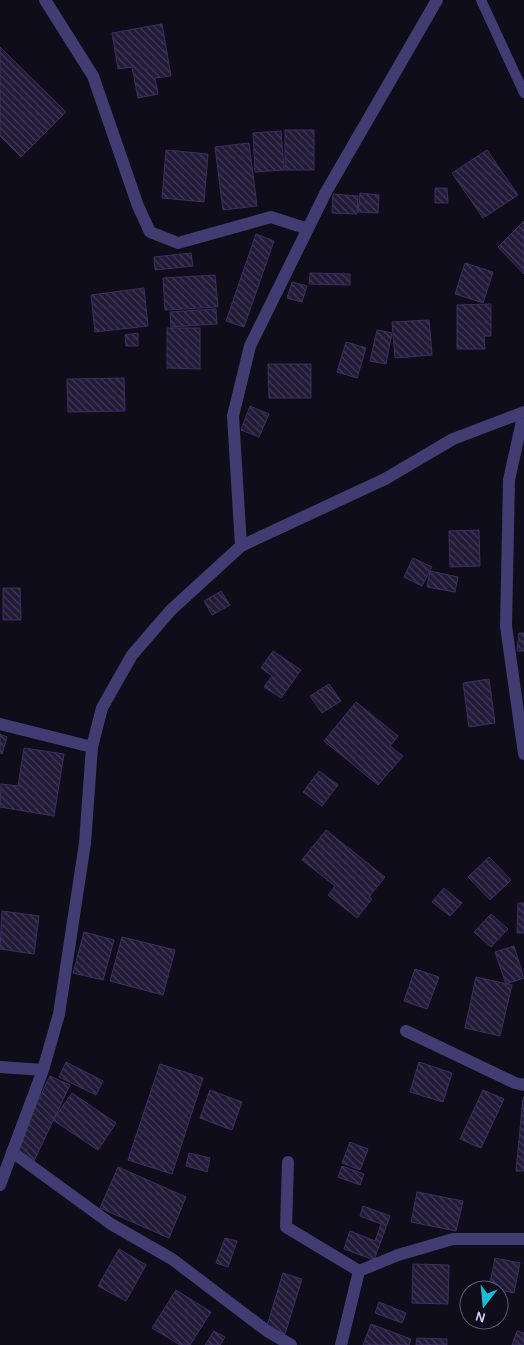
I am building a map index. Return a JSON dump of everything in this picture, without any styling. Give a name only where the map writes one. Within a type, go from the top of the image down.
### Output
[{"type":"street","points":[[45,0],[93,76],[138,206],[150,232],[178,243],[270,217],[308,229]]},
{"type":"street","points":[[241,546],[233,416],[250,346],[326,192],[437,0]]},
{"type":"street","points":[[0,1185],[43,1070],[59,1014],[86,843],[92,747],[102,708],[132,655],[171,610],[241,546],[384,479],[453,439],[524,412],[509,480],[506,626],[524,754]]},
{"type":"street","points":[[0,724],[92,747]]},
{"type":"street","points":[[406,1031],[515,1083],[524,1085]]},
{"type":"street","points":[[0,1067],[43,1070]]},
{"type":"street","points":[[12,1152],[111,1224],[172,1259],[267,1331],[291,1345]]},
{"type":"street","points":[[288,1162],[286,1227],[359,1271]]},
{"type":"street","points":[[359,1271],[398,1255],[453,1239],[524,1239]]},
{"type":"street","points":[[341,1345],[359,1271]]},
{"type":"lane","points":[[481,0],[524,93]]},
{"type":"building","points":[[162,24],[171,76],[155,78],[158,94],[138,98],[132,67],[118,69],[112,33]]},
{"type":"building","points":[[0,47],[66,112],[21,157],[0,136]]},
{"type":"building","points":[[285,130],[314,130],[314,170],[285,170]]},
{"type":"building","points":[[281,131],[284,170],[255,172],[253,133]]},
{"type":"building","points":[[249,143],[257,206],[223,210],[215,147]]},
{"type":"building","points":[[166,150],[208,154],[204,202],[162,198]]},
{"type":"building","points":[[487,150],[518,195],[483,218],[452,173]]},
{"type":"building","points":[[435,188],[447,188],[448,203],[435,203]]},
{"type":"building","points":[[360,193],[379,195],[378,213],[358,212]]},
{"type":"building","points":[[333,194],[358,196],[357,214],[332,213]]},
{"type":"building","points":[[524,221],[524,274],[498,247]]},
{"type":"building","points":[[256,234],[274,241],[244,327],[226,321]]},
{"type":"building","points":[[191,253],[193,266],[155,270],[154,257]]},
{"type":"building","points":[[465,263],[493,272],[483,303],[455,294]]},
{"type":"building","points":[[310,273],[350,274],[350,285],[309,284]]},
{"type":"building","points":[[215,275],[218,307],[165,310],[163,278]]},
{"type":"building","points":[[292,282],[307,286],[302,302],[287,298]]},
{"type":"building","points":[[144,288],[148,326],[95,332],[91,295]]},
{"type":"building","points":[[491,304],[491,336],[484,336],[485,349],[457,349],[457,305]]},
{"type":"building","points":[[216,309],[217,324],[171,327],[170,312]]},
{"type":"building","points":[[429,320],[432,355],[395,358],[392,322]]},
{"type":"building","points":[[167,328],[200,328],[200,369],[167,368]]},
{"type":"building","points":[[377,330],[392,333],[386,364],[370,361]]},
{"type":"building","points":[[138,333],[138,346],[126,346],[125,335]]},
{"type":"building","points":[[346,342],[366,348],[357,378],[337,372]]},
{"type":"building","points":[[268,364],[311,364],[311,398],[269,398]]},
{"type":"building","points":[[124,378],[125,411],[68,412],[67,379]]},
{"type":"building","points":[[250,406],[269,414],[259,437],[241,430]]},
{"type":"building","points":[[479,530],[480,566],[450,567],[449,531]]},
{"type":"building","points":[[413,558],[432,567],[422,586],[404,577]]},
{"type":"building","points":[[430,571],[458,577],[455,592],[427,587]]},
{"type":"building","points":[[3,588],[20,588],[21,620],[3,620]]},
{"type":"building","points":[[221,591],[230,605],[212,615],[204,601]]},
{"type":"building","points":[[519,633],[524,633],[524,651],[517,651]]},
{"type":"building","points":[[273,651],[301,670],[281,698],[264,687],[272,676],[261,668]]},
{"type":"building","points":[[489,679],[495,723],[469,727],[463,683]]},
{"type":"building","points":[[329,684],[341,701],[322,713],[310,696]]},
{"type":"building","points":[[356,702],[398,736],[390,746],[403,756],[378,785],[324,741]]},
{"type":"building","points":[[0,734],[7,737],[2,754],[0,753]]},
{"type":"building","points":[[24,748],[64,754],[54,816],[0,807],[1,784],[18,786]]},
{"type":"building","points":[[319,771],[338,785],[322,806],[303,792]]},
{"type":"building","points":[[326,830],[385,877],[369,897],[372,899],[357,918],[328,895],[335,886],[302,860]]},
{"type":"building","points":[[489,857],[511,880],[490,900],[468,877]]},
{"type":"building","points":[[444,888],[462,903],[450,916],[432,902]]},
{"type":"building","points":[[518,903],[524,903],[524,933],[517,933]]},
{"type":"building","points":[[2,911],[39,916],[34,954],[0,949]]},
{"type":"building","points":[[491,914],[508,929],[491,947],[474,932]]},
{"type":"building","points":[[84,932],[114,940],[103,980],[73,973]]},
{"type":"building","points":[[122,937],[175,950],[163,995],[110,981]]},
{"type":"building","points":[[514,946],[524,978],[506,984],[495,952]]},
{"type":"building","points":[[415,969],[439,977],[427,1009],[404,1001]]},
{"type":"building","points":[[476,977],[512,985],[500,1036],[465,1028]]},
{"type":"building","points":[[66,1062],[103,1081],[96,1095],[59,1077]]},
{"type":"building","points":[[419,1062],[452,1073],[443,1102],[410,1092]]},
{"type":"building","points":[[160,1064],[203,1078],[172,1174],[128,1160]]},
{"type":"building","points":[[50,1076],[70,1085],[34,1161],[13,1152]]},
{"type":"building","points":[[210,1090],[242,1102],[232,1130],[200,1118]]},
{"type":"building","points":[[483,1090],[504,1099],[481,1148],[460,1139]]},
{"type":"building","points":[[72,1093],[116,1123],[98,1150],[53,1120]]},
{"type":"building","points":[[523,1098],[524,1171],[516,1171]]},
{"type":"building","points":[[350,1142],[368,1149],[360,1170],[342,1163]]},
{"type":"building","points":[[189,1153],[210,1158],[207,1172],[186,1166]]},
{"type":"building","points":[[342,1166],[364,1174],[360,1185],[338,1177]]},
{"type":"building","points":[[118,1167],[186,1197],[169,1238],[100,1208]]},
{"type":"building","points":[[417,1192],[463,1201],[456,1231],[411,1222]]},
{"type":"building","points":[[363,1206],[390,1216],[374,1260],[344,1249],[350,1231],[375,1241],[381,1224],[360,1216]]},
{"type":"building","points":[[225,1238],[237,1241],[228,1267],[216,1263]]},
{"type":"building","points":[[119,1249],[146,1265],[126,1301],[98,1286]]},
{"type":"building","points":[[495,1258],[520,1263],[514,1293],[509,1292],[509,1280],[491,1280]]},
{"type":"building","points":[[413,1264],[449,1265],[448,1304],[412,1303]]},
{"type":"building","points":[[283,1273],[302,1279],[285,1334],[266,1329]]},
{"type":"building","points":[[176,1290],[211,1312],[190,1345],[180,1345],[152,1328]]},
{"type":"building","points":[[379,1302],[406,1313],[402,1323],[375,1313]]},
{"type":"building","points":[[371,1324],[411,1339],[409,1345],[363,1345]]},
{"type":"building","points":[[214,1331],[225,1337],[220,1345],[205,1345]]},
{"type":"building","points":[[517,1331],[524,1333],[524,1345],[512,1345]]},
{"type":"building","points":[[417,1338],[447,1339],[447,1345],[416,1345]]}]
